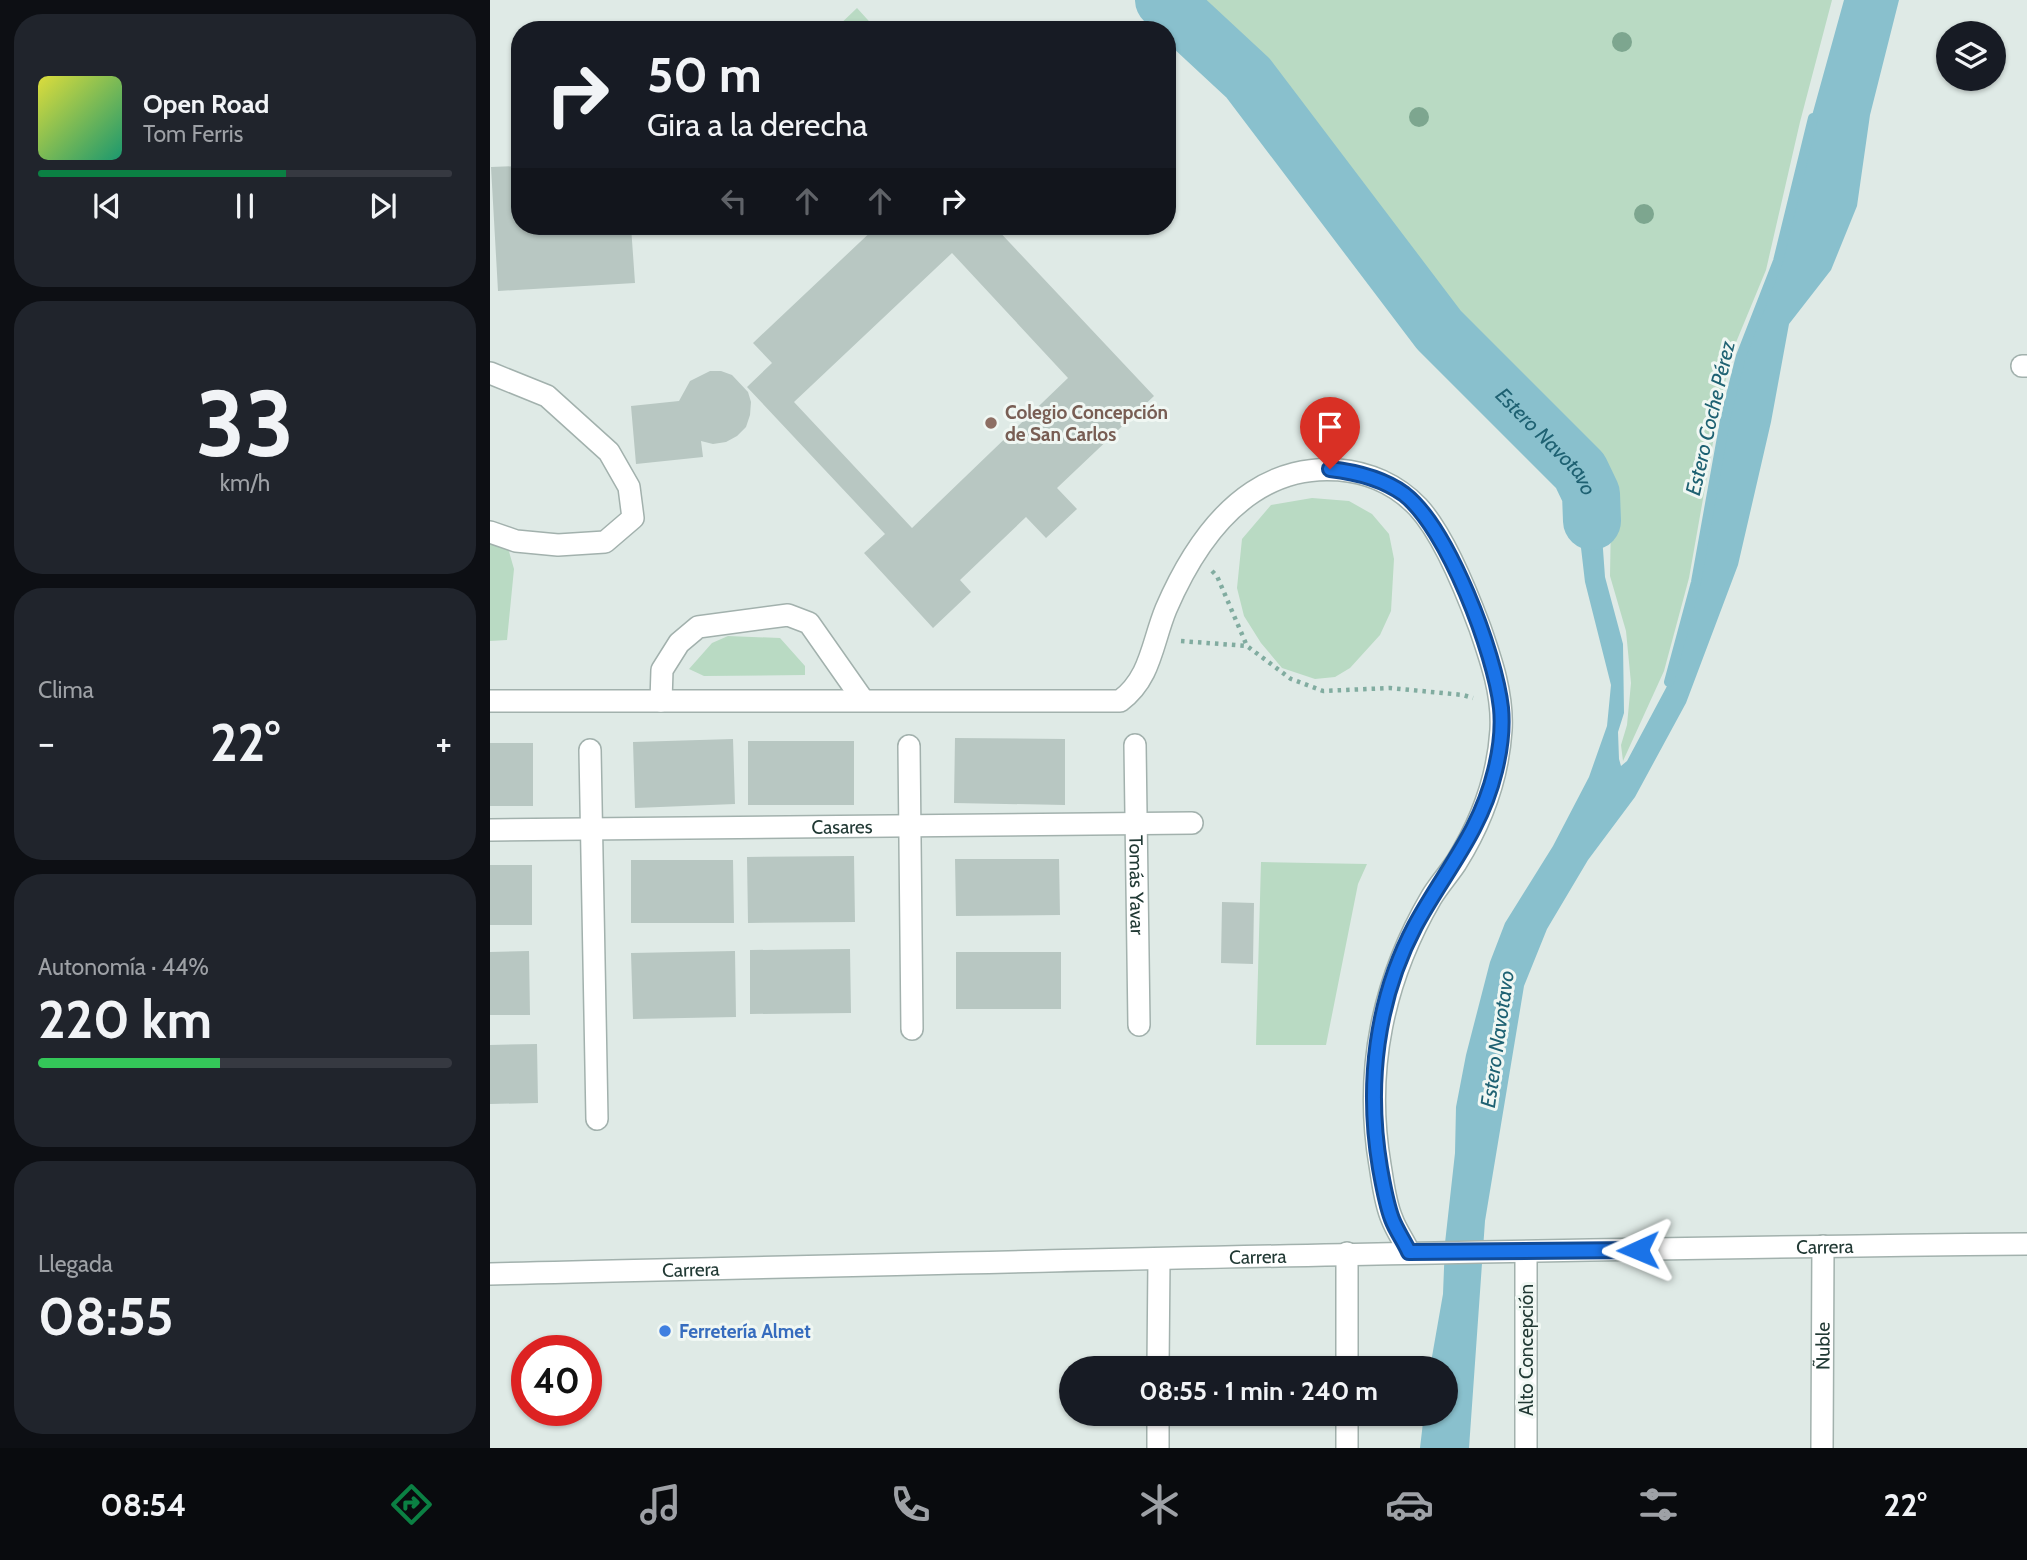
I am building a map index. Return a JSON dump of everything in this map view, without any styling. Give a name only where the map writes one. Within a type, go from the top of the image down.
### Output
[{"type":"street","points":[[490,373],[547,396],[609,452],[629,487],[633,518],[605,542],[558,545],[516,541],[490,532]]},
{"type":"street","points":[[490,701],[1120,701],[1139,683],[1147,669],[1175,590],[1195,553],[1212,530],[1242,500],[1290,474],[1330,469],[1368,475],[1404,494],[1432,526],[1474,611],[1490,657],[1501,710],[1500,749],[1485,804],[1472,834],[1414,928],[1398,964],[1381,1025],[1374,1078],[1376,1143],[1392,1219],[1420,1252]]},
{"type":"street","points":[[661,701],[662,670],[679,643],[698,627],[788,615],[809,623],[863,700]]},
{"type":"street","points":[[909,746],[912,1029]]},
{"type":"street","name":"Tomás Yavar","points":[[1135,746],[1139,1025]]},
{"type":"street","points":[[590,750],[597,1119]]},
{"type":"street","name":"Casares","points":[[490,830],[1192,822]]},
{"type":"street","name":"Carrera","points":[[490,1274],[1347,1253],[1526,1253],[2027,1244]]},
{"type":"street","name":"Ñuble","points":[[1822,1448],[1823,1246]]},
{"type":"street","points":[[1347,1253],[1347,1356]]},
{"type":"street","name":"Alto Concepción","points":[[1526,1253],[1526,1448]]},
{"type":"street","points":[[1158,1356],[1159,1259]]},
{"type":"street","points":[[1158,1426],[1158,1448]]},
{"type":"street","points":[[1347,1426],[1347,1448]]},
{"type":"path","points":[[1195,553],[1217,576],[1247,646],[1291,679],[1323,691],[1390,688],[1463,695],[1501,710]]},
{"type":"path","points":[[1156,639],[1247,646]]},
{"type":"green space","points":[[1198,0],[1832,0],[1800,122],[1766,270],[1732,352],[1718,414],[1689,578],[1664,671],[1623,761],[1621,745],[1627,725],[1631,683],[1626,631],[1610,576],[1611,517],[1608,479],[1590,448],[1452,309],[1264,61]]},
{"type":"green space","points":[[857,8],[869,21],[843,21]]},
{"type":"green space","points":[[1312,498],[1349,501],[1372,514],[1389,534],[1394,559],[1391,611],[1380,635],[1350,668],[1335,677],[1315,679],[1282,668],[1261,643],[1244,616],[1237,588],[1242,539],[1271,505]]},
{"type":"green space","points":[[490,524],[502,527],[514,569],[507,640],[490,641]]},
{"type":"green space","points":[[728,636],[780,638],[805,666],[805,675],[704,676],[689,669],[712,643]]},
{"type":"green space","points":[[1261,862],[1367,864],[1358,884],[1326,1045],[1256,1045]]},
{"type":"water","points":[[1844,0],[1899,0],[1870,115],[1857,206],[1831,270],[1789,324],[1771,422],[1738,565],[1686,703],[1635,797],[1588,860],[1547,929],[1524,986],[1485,1221],[1469,1448],[1420,1448],[1423,1426],[1458,1426],[1458,1356],[1432,1356],[1443,1294],[1445,1243],[1455,1153],[1456,1107],[1466,1055],[1490,962],[1505,923],[1553,846],[1589,777],[1607,726],[1611,685],[1585,582],[1576,505],[1565,480],[1549,463],[1561,452],[1582,461],[1594,486],[1600,508],[1605,577],[1623,644],[1624,713],[1618,732],[1621,766],[1627,761],[1674,673],[1696,582],[1726,415],[1741,356],[1778,261],[1808,130]]},
{"type":"building","points":[[511,166],[511,235],[632,235],[635,283],[498,291],[491,167]]},
{"type":"building","points":[[867,235],[1002,235],[1154,396],[1057,488],[1077,509],[1046,538],[1026,517],[960,580],[971,592],[933,628],[864,553],[885,534],[747,387],[772,363],[753,343]],"holes":[[[952,253],[1068,378],[912,528],[794,402]]]},
{"type":"building","points":[[710,371],[732,375],[748,392],[751,402],[746,427],[726,442],[713,444],[701,441],[703,457],[636,464],[631,406],[679,401],[690,381]]},
{"type":"building","points":[[955,738],[1065,739],[1065,805],[954,803]]},
{"type":"building","points":[[733,739],[735,804],[635,808],[633,742]]},
{"type":"building","points":[[748,741],[854,741],[854,805],[748,805]]},
{"type":"building","points":[[490,743],[533,743],[533,806],[490,806]]},
{"type":"building","points":[[854,856],[855,922],[748,923],[747,857]]},
{"type":"building","points":[[955,859],[1059,859],[1060,915],[956,916]]},
{"type":"building","points":[[631,860],[733,860],[734,923],[631,923]]},
{"type":"building","points":[[490,865],[532,865],[532,925],[490,925]]},
{"type":"building","points":[[1222,902],[1254,903],[1253,964],[1221,963]]},
{"type":"building","points":[[850,949],[851,1013],[750,1014],[750,950]]},
{"type":"building","points":[[529,951],[530,1015],[490,1015],[490,952]]},
{"type":"building","points":[[735,951],[736,1017],[633,1019],[631,953]]},
{"type":"building","points":[[956,952],[1061,952],[1061,1009],[956,1009]]},
{"type":"building","points":[[537,1044],[538,1103],[490,1104],[490,1045]]},
{"type":"waterway","name":"Estero Navotavo","points":[[1164,0],[1248,78],[1439,330],[1580,471],[1591,494],[1592,521]]},
{"type":"waterway","name":"Estero Coche Pérez","points":[[1669,682],[1696,582],[1726,415],[1741,356],[1778,261],[1813,118]]},
{"type":"place","name":"Colegio Concepción de San Carlos","points":[[991,423]]},
{"type":"place","name":"Ferretería Almet","points":[[665,1331]]},
{"type":"route","points":[[1330,469],[1368,475],[1385,483],[1404,494],[1432,526],[1474,611],[1490,657],[1501,710],[1500,749],[1485,804],[1472,834],[1414,928],[1398,964],[1385,1004],[1377,1046],[1374,1111],[1382,1181],[1392,1219],[1409,1252],[1638,1250]]}]
